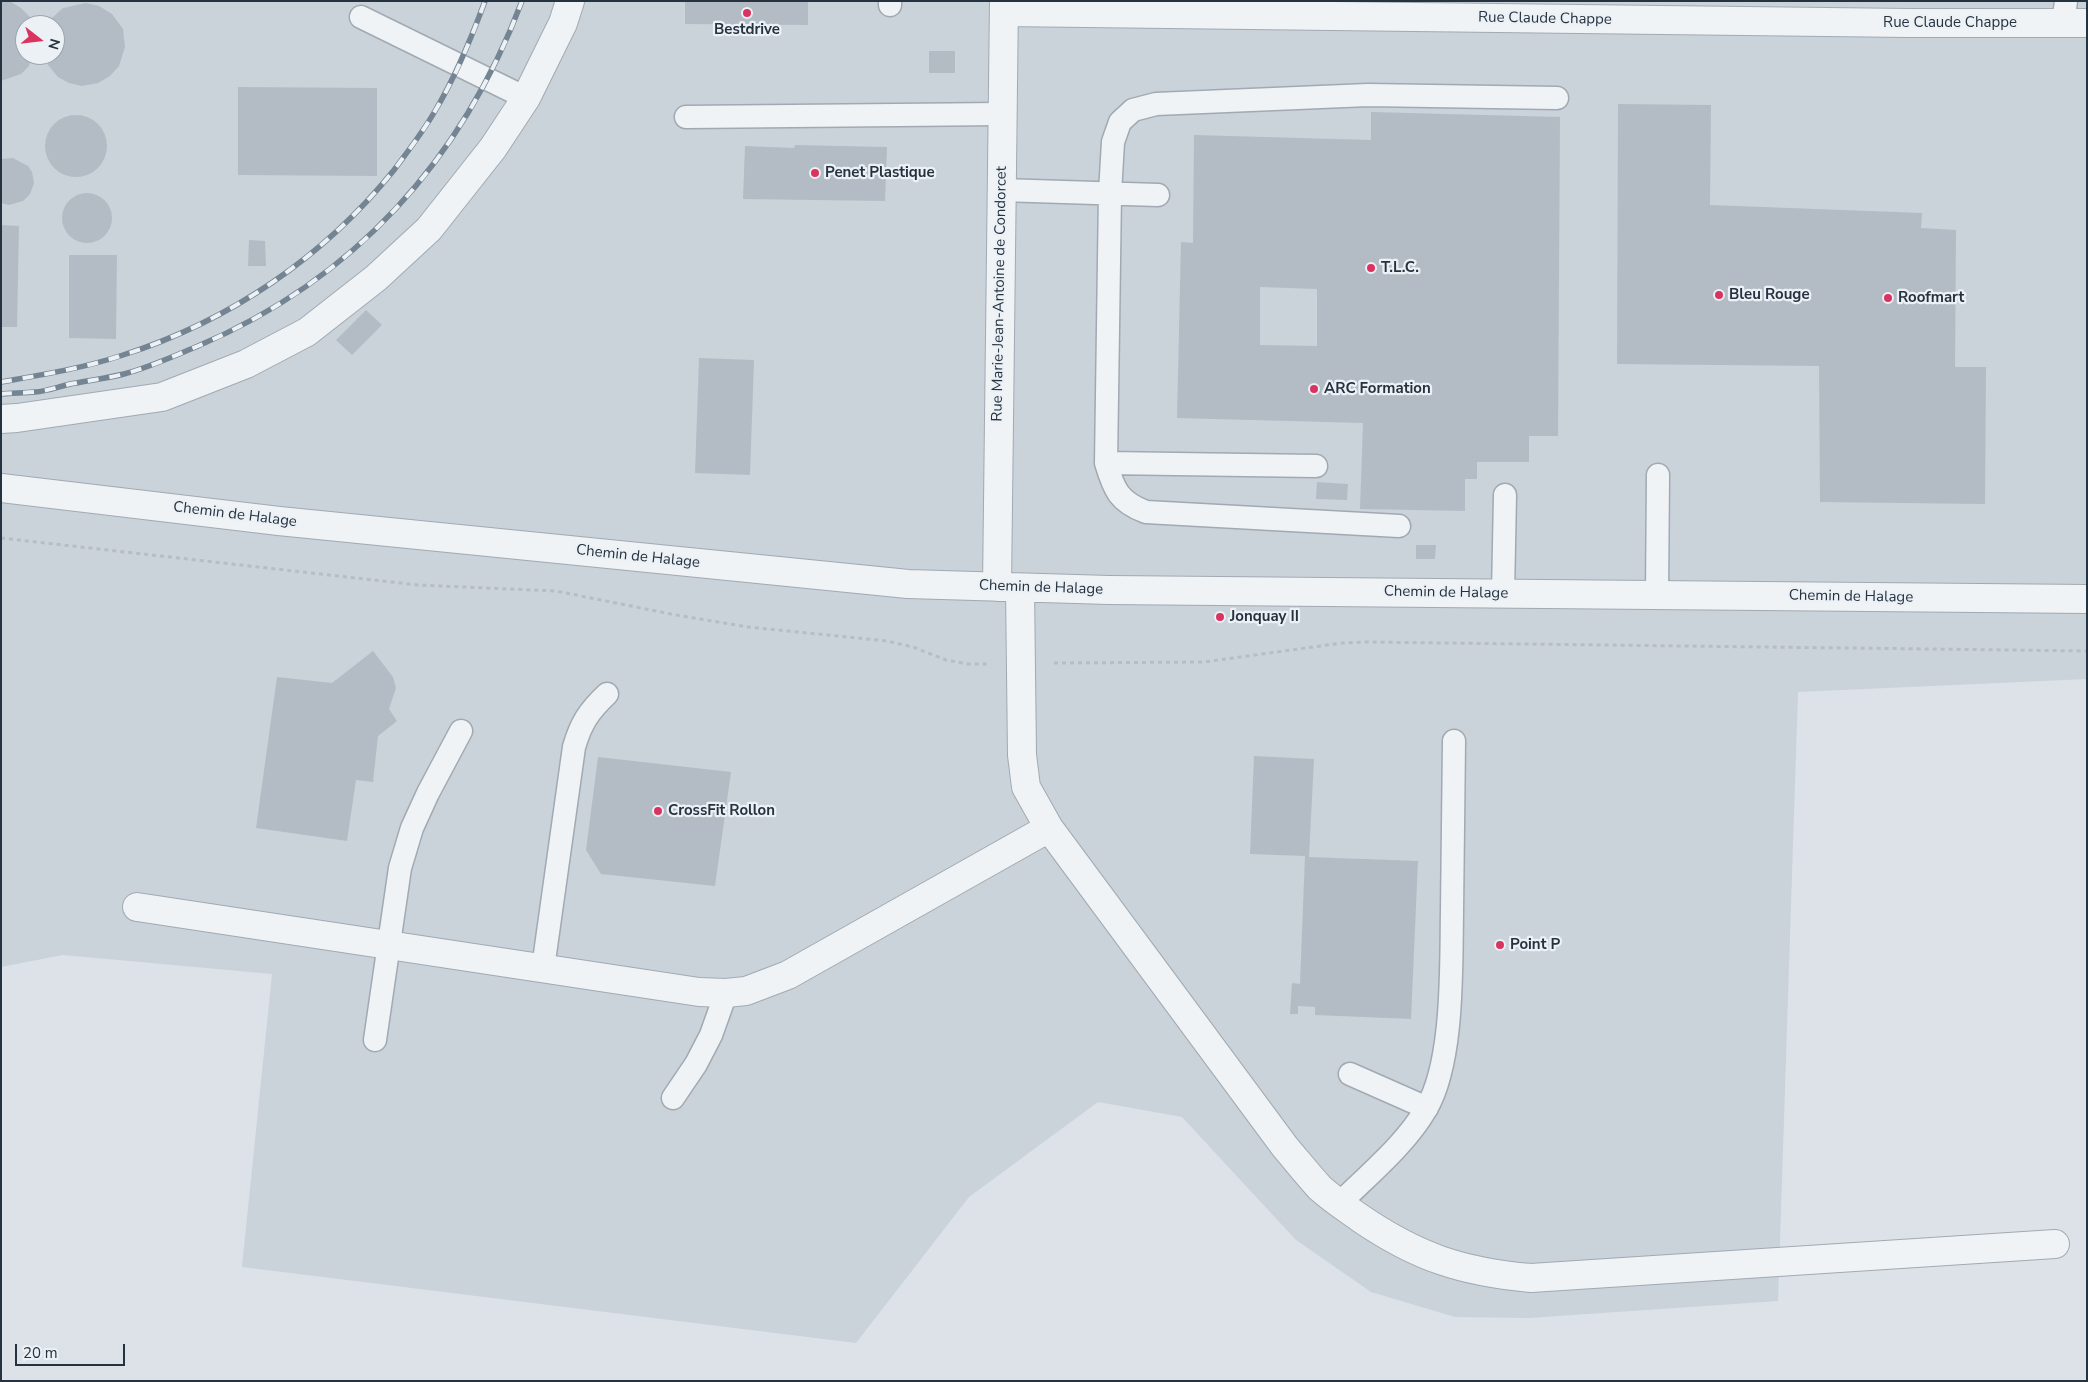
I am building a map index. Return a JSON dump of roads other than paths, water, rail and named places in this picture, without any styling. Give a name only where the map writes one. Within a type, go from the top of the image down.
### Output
[{"type":"street","points":[[1,419],[162,397],[246,364],[308,332],[376,278],[429,229],[493,148],[526,98],[562,23],[570,1]]},
{"type":"street","name":"Rue Claude Chappe","points":[[1004,7],[2072,16]]},
{"type":"street","name":"Rue Marie-Jean-Antoine de Condorcet","points":[[1004,7],[1001,190],[1008,587],[1026,787],[1049,828],[1285,1147],[1320,1187],[1339,1204],[1390,1238],[1414,1250],[1456,1266],[1497,1275],[1531,1278],[2055,1244]]},
{"type":"street","name":"Chemin de Halage","points":[[1,488],[279,521],[908,584],[1504,594],[2087,599]]},
{"type":"street","points":[[137,907],[699,992],[726,993],[746,991],[788,975],[1049,828]]},
{"type":"lane","points":[[362,17],[526,98]]},
{"type":"lane","points":[[1399,526],[1146,512],[1129,506],[1113,488],[1106,463],[1110,193],[1113,142],[1120,122],[1133,110],[1156,104],[1368,95],[1557,98]]},
{"type":"lane","points":[[686,117],[1002,114]]},
{"type":"lane","points":[[1001,190],[1158,194]]},
{"type":"lane","points":[[1106,463],[1316,466]]},
{"type":"lane","points":[[1657,595],[1658,475]]},
{"type":"lane","points":[[1504,594],[1505,495]]},
{"type":"lane","points":[[543,968],[574,747],[580,726],[591,709],[607,694]]},
{"type":"lane","points":[[375,1040],[400,868],[412,828],[461,731]]},
{"type":"lane","points":[[1339,1204],[1405,1137],[1427,1108],[1438,1080],[1444,1050],[1450,990],[1454,741]]},
{"type":"lane","points":[[673,1098],[696,1064],[711,1035],[726,993]]},
{"type":"lane","points":[[1350,1074],[1427,1108]]},
{"type":"railway","points":[[1,382],[93,364],[162,341],[201,324],[237,304],[306,258],[367,202],[394,170],[420,134],[443,98],[469,43],[485,1]]},
{"type":"railway","points":[[1,394],[40,391],[143,368],[198,346],[255,318],[306,286],[354,249],[396,208],[435,162],[468,113],[497,59],[522,1]]},
{"type":"place","name":"Bestdrive","points":[[747,13]]},
{"type":"place","name":"Penet Plastique","points":[[815,173]]},
{"type":"place","name":"T.L.C.","points":[[1371,268]]},
{"type":"place","name":"Bleu Rouge","points":[[1719,295]]},
{"type":"place","name":"Roofmart","points":[[1888,298]]},
{"type":"place","name":"ARC Formation","points":[[1314,389]]},
{"type":"place","name":"Jonquay II","points":[[1220,617]]},
{"type":"place","name":"CrossFit Rollon","points":[[658,811]]},
{"type":"place","name":"Point P","points":[[1500,945]]}]
